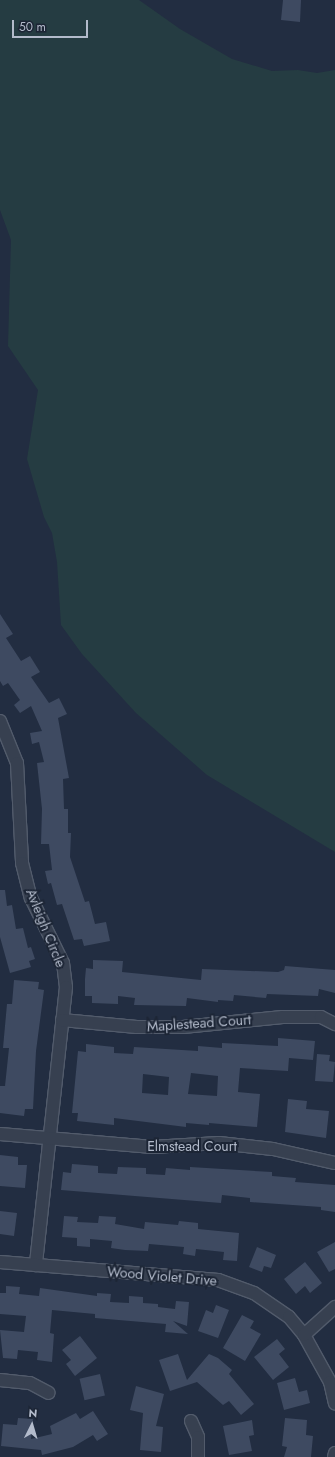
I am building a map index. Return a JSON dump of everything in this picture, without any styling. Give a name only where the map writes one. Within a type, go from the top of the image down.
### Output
[{"type":"street","name":"Avleigh Circle","points":[[0,721],[17,763],[22,863],[30,891],[63,963],[66,987],[48,1139],[36,1265]]},
{"type":"street","name":"Maplestead Court","points":[[62,1020],[137,1027],[183,1027],[283,1017],[321,1017],[335,1024]]},
{"type":"street","points":[[0,1134],[48,1139]]},
{"type":"street","name":"Elmstead Court","points":[[48,1139],[152,1147],[219,1143],[273,1149],[335,1163]]},
{"type":"street","name":"Wood Violet Drive","points":[[0,1262],[218,1280],[254,1293],[289,1317],[304,1334],[330,1382],[335,1403]]},
{"type":"street","points":[[304,1334],[335,1307]]},
{"type":"street","points":[[0,1380],[30,1383],[49,1393]]},
{"type":"street","points":[[191,1421],[198,1437],[198,1457]]},
{"type":"green space","points":[[0,0],[139,0],[180,29],[232,59],[272,71],[298,70],[317,73],[335,70],[335,852],[207,775],[136,713],[82,654],[61,625],[57,562],[52,533],[44,517],[27,459],[38,390],[8,346],[11,240],[0,210]]},
{"type":"building","points":[[283,0],[301,0],[300,22],[281,20]]},
{"type":"building","points":[[0,614],[13,634],[6,638],[21,661],[30,656],[40,672],[31,677],[49,703],[59,698],[67,714],[58,718],[69,778],[63,779],[64,809],[68,809],[68,833],[71,833],[70,857],[85,902],[89,901],[95,924],[106,922],[110,941],[84,946],[82,939],[74,940],[62,904],[57,905],[51,883],[48,884],[45,871],[52,870],[49,844],[41,844],[42,809],[37,763],[44,762],[39,742],[32,744],[30,733],[42,731],[31,706],[20,713],[14,705],[20,700],[8,683],[3,686],[0,681]]},
{"type":"building","points":[[0,890],[5,890],[7,906],[12,905],[16,929],[23,928],[28,948],[31,947],[35,959],[29,961],[31,967],[10,973],[0,937]]},
{"type":"building","points":[[93,960],[123,961],[122,972],[201,980],[202,969],[278,972],[284,970],[285,966],[335,970],[335,993],[319,989],[318,996],[267,994],[266,998],[234,995],[233,1001],[218,1000],[218,1002],[187,998],[186,1006],[134,1005],[135,998],[118,996],[118,1004],[92,1003],[92,996],[85,996],[85,979],[86,968],[93,969]]},
{"type":"building","points":[[14,980],[39,982],[38,989],[44,990],[36,1051],[33,1109],[25,1109],[24,1116],[0,1113],[0,1086],[5,1086],[9,1048],[3,1048],[7,1004],[12,1004]]},
{"type":"building","points":[[278,1038],[315,1041],[313,1060],[289,1058],[288,1071],[240,1068],[238,1092],[260,1094],[257,1127],[209,1123],[209,1125],[186,1123],[186,1127],[114,1118],[114,1125],[77,1121],[78,1113],[72,1113],[78,1051],[86,1052],[86,1044],[114,1047],[114,1053],[133,1054],[134,1047],[198,1051],[198,1046],[222,1048],[222,1043],[278,1046]],"holes":[[[191,1073],[218,1076],[217,1096],[188,1094]],[[143,1074],[169,1077],[168,1095],[142,1093]]]},
{"type":"building","points":[[317,1054],[330,1055],[329,1061],[335,1062],[333,1082],[315,1081]]},
{"type":"building","points":[[288,1099],[307,1101],[306,1109],[329,1111],[326,1138],[285,1132]]},
{"type":"building","points":[[0,1155],[18,1157],[18,1165],[27,1165],[25,1188],[0,1186]]},
{"type":"building","points":[[72,1164],[98,1166],[98,1173],[117,1174],[118,1167],[146,1168],[146,1174],[165,1175],[166,1168],[190,1170],[190,1167],[272,1172],[272,1176],[296,1178],[295,1182],[335,1185],[335,1212],[321,1210],[321,1207],[250,1202],[250,1198],[222,1195],[221,1203],[61,1190],[63,1172],[71,1173]]},
{"type":"building","points":[[0,1211],[17,1213],[14,1236],[0,1234]]},
{"type":"building","points":[[64,1216],[78,1217],[77,1222],[98,1223],[99,1216],[116,1217],[115,1224],[144,1229],[145,1222],[178,1225],[179,1221],[198,1223],[198,1229],[239,1233],[237,1261],[223,1260],[224,1252],[196,1249],[195,1256],[183,1254],[184,1247],[149,1244],[148,1251],[125,1250],[111,1248],[112,1241],[90,1239],[90,1247],[77,1246],[77,1238],[62,1237]]},
{"type":"building","points":[[335,1242],[335,1269],[329,1272],[317,1252]]},
{"type":"building","points":[[257,1247],[276,1255],[271,1268],[264,1266],[262,1272],[249,1267]]},
{"type":"building","points":[[305,1262],[322,1283],[310,1293],[305,1286],[296,1294],[284,1279]]},
{"type":"building","points":[[6,1286],[20,1287],[19,1294],[39,1296],[40,1288],[97,1296],[97,1293],[111,1294],[110,1302],[129,1303],[129,1296],[143,1297],[143,1303],[158,1304],[158,1307],[175,1309],[176,1301],[189,1302],[187,1326],[173,1321],[188,1334],[165,1332],[166,1324],[95,1318],[95,1314],[52,1310],[50,1333],[54,1334],[52,1362],[37,1360],[38,1352],[18,1350],[17,1359],[3,1358],[0,1330],[24,1332],[26,1316],[0,1314],[0,1293],[6,1293]]},
{"type":"building","points":[[216,1305],[229,1310],[218,1338],[198,1331],[206,1310],[213,1313]]},
{"type":"building","points":[[242,1315],[254,1321],[250,1328],[261,1334],[245,1361],[223,1348]]},
{"type":"building","points":[[80,1336],[97,1358],[75,1376],[66,1364],[71,1360],[62,1350]]},
{"type":"building","points":[[277,1339],[285,1349],[279,1354],[289,1367],[273,1380],[254,1357]]},
{"type":"building","points":[[178,1354],[187,1380],[209,1354],[218,1358],[232,1370],[229,1374],[254,1404],[241,1415],[229,1401],[223,1405],[197,1382],[170,1391],[159,1360]]},
{"type":"building","points":[[100,1374],[105,1395],[84,1400],[80,1379]]},
{"type":"building","points":[[295,1378],[299,1392],[307,1390],[310,1403],[284,1410],[277,1383]]},
{"type":"building","points":[[136,1386],[164,1394],[156,1426],[163,1427],[161,1452],[140,1450],[143,1413],[130,1410]]},
{"type":"building","points":[[93,1411],[108,1434],[97,1441],[93,1435],[73,1447],[42,1455],[41,1450],[1,1446],[3,1424],[17,1425],[18,1418],[33,1419],[31,1439],[52,1434],[50,1426],[76,1413],[80,1419]]},
{"type":"building","points":[[285,1418],[307,1420],[306,1435],[313,1436],[311,1457],[284,1457],[287,1447],[282,1446]]},
{"type":"building","points":[[252,1420],[254,1435],[249,1436],[252,1451],[229,1455],[223,1426]]}]
